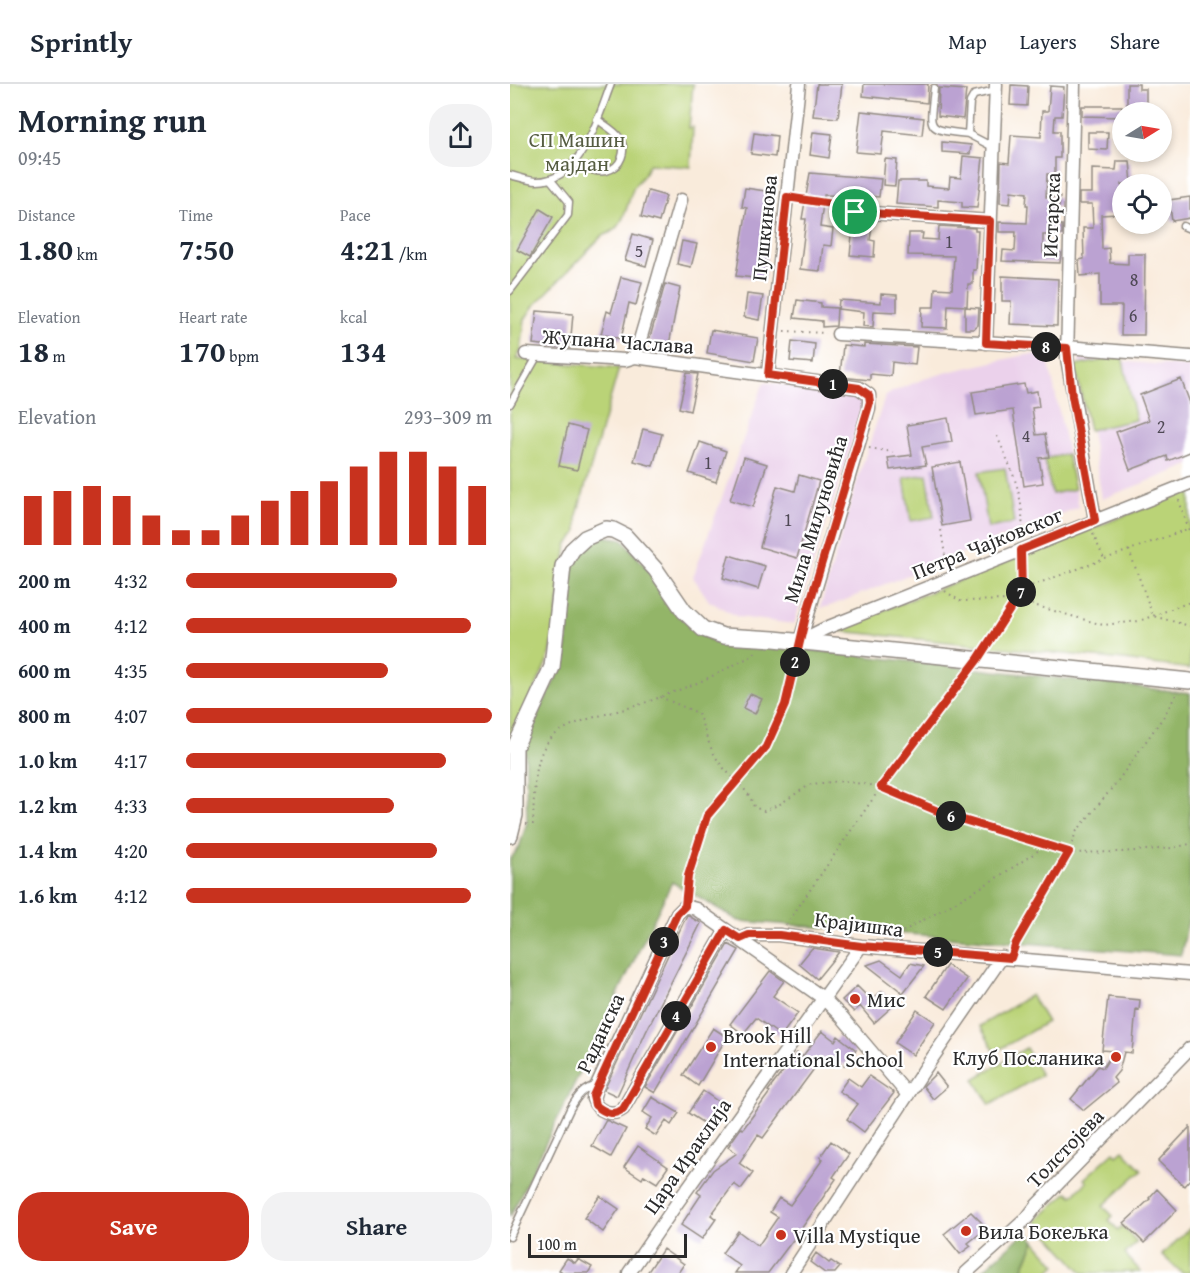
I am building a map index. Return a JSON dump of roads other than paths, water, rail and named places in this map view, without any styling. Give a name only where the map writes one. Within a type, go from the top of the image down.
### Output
[{"type":"street","name":"Пушкинова","points":[[768,375],[799,84]]},
{"type":"street","name":"Истарска","points":[[1074,84],[1067,348],[1072,396],[1092,521]]},
{"type":"street","points":[[986,343],[996,87]]},
{"type":"street","points":[[635,357],[681,200]]},
{"type":"street","points":[[855,212],[990,221]]},
{"type":"street","points":[[838,334],[1190,357]]},
{"type":"street","name":"Жупана Часлава","points":[[532,354],[625,360],[635,357],[859,388],[869,395],[869,409]]},
{"type":"street","name":"Мила Милуновића","points":[[800,641],[869,409]]},
{"type":"street","name":"Петра Чајковског","points":[[800,641],[826,628],[1190,483]]},
{"type":"street","points":[[511,832],[515,747],[552,667],[563,566],[572,550],[585,538],[606,530],[613,530],[626,536],[656,570],[684,611],[704,629],[723,636],[800,641],[1187,681]]},
{"type":"street","name":"Раданска","points":[[685,906],[696,909],[726,930],[623,1109],[610,1113],[595,1105],[593,1096],[597,1085],[677,914],[685,906]]},
{"type":"street","points":[[726,930],[823,998],[908,1095]]},
{"type":"street","name":"Крајишка","points":[[740,939],[749,935],[779,935],[868,946],[1189,970]]},
{"type":"street","name":"Цара Ираклија","points":[[629,1273],[823,998],[868,946]]},
{"type":"street","points":[[791,1273],[908,1095],[1006,957]]},
{"type":"street","name":"Толстојева","points":[[966,1273],[1027,1218],[1190,1048]]},
{"type":"lane","points":[[510,175],[537,181],[550,179],[574,163],[583,150],[612,84]]},
{"type":"lane","points":[[968,134],[972,97],[996,87]]},
{"type":"lane","points":[[934,88],[932,125],[940,131],[968,134],[993,147]]},
{"type":"lane","points":[[574,163],[597,171],[606,171],[614,168],[620,162],[623,146],[620,138],[597,119]]},
{"type":"lane","points":[[510,291],[568,215],[569,202],[550,179]]},
{"type":"lane","points":[[1183,226],[1190,229]]},
{"type":"lane","points":[[510,404],[532,354]]},
{"type":"lane","points":[[510,1237],[570,1109],[586,1089],[597,1085]]},
{"type":"place","name":"Мис","points":[[855,999]]},
{"type":"place","name":"Brook Hill International School","points":[[711,1047]]},
{"type":"place","name":"Клуб Посланика","points":[[1116,1057]]},
{"type":"place","name":"Вила Бокељка","points":[[966,1231]]},
{"type":"place","name":"Villa Mystique","points":[[781,1235]]},
{"type":"park label","name":"СП Машин мајдан","points":[[577,151]]}]
